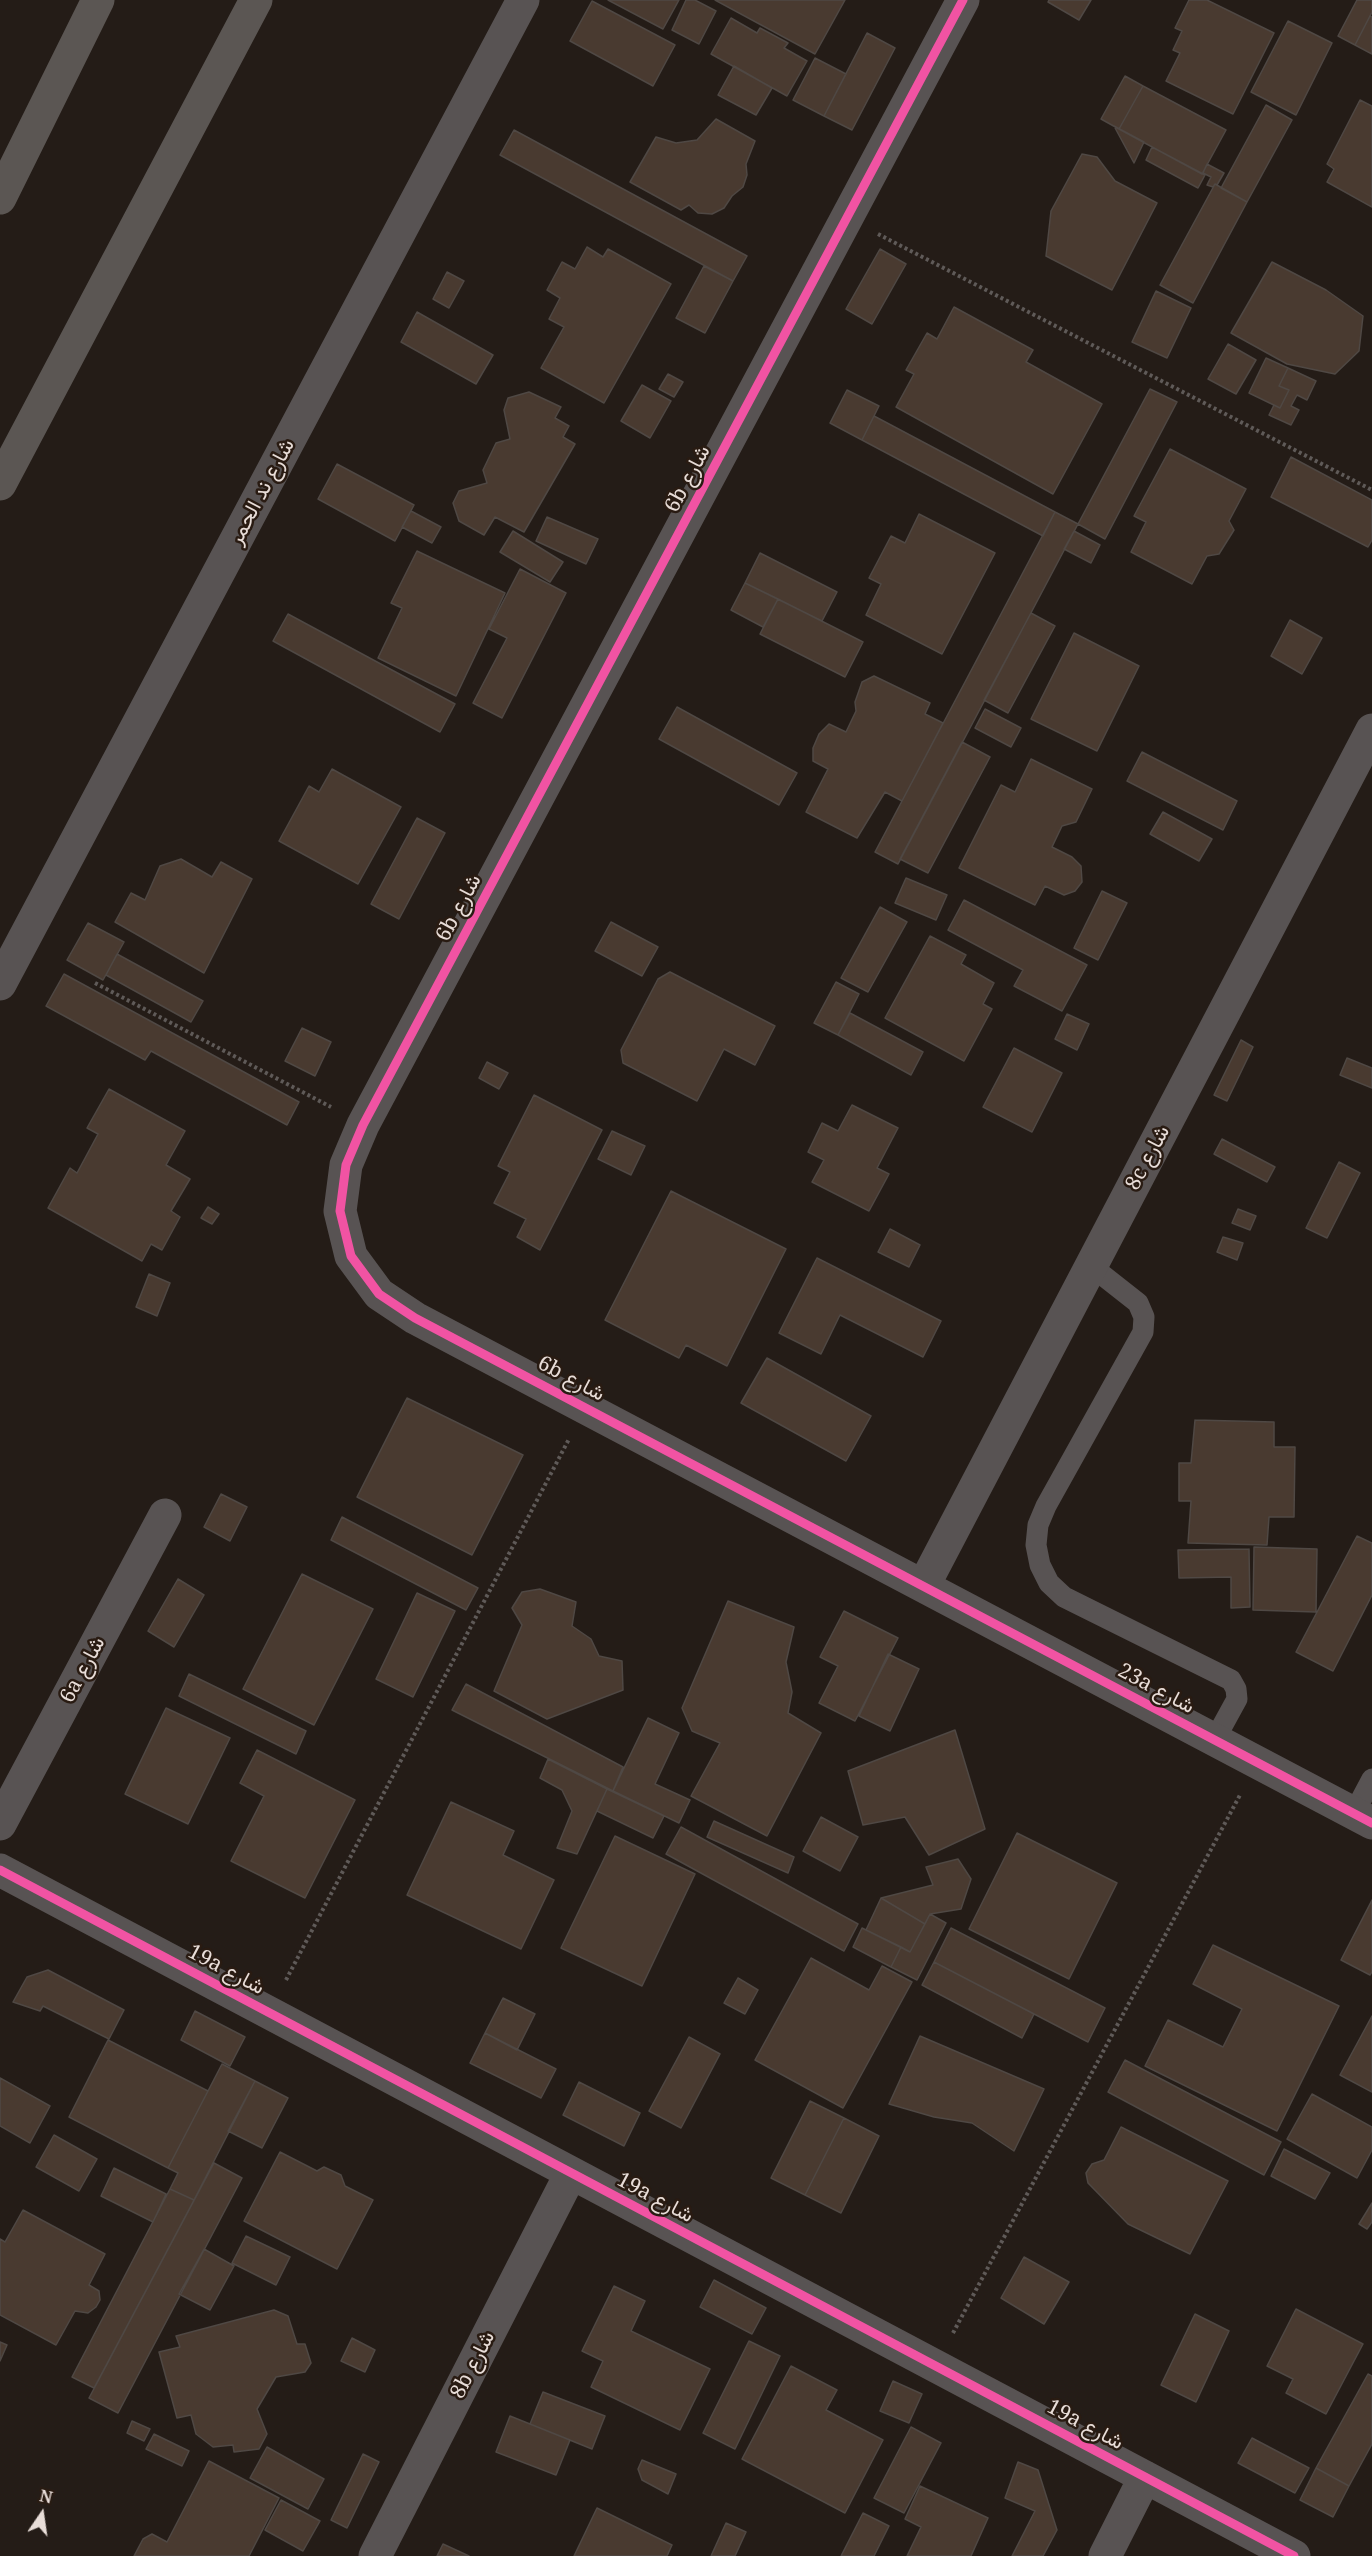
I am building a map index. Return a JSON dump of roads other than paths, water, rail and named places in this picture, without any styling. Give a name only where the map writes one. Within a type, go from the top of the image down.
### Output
[{"type":"main road","points":[[0,198],[98,0]]},
{"type":"main road","points":[[0,484],[256,0]]},
{"type":"street","name":"شارع ند الحمر","points":[[0,984],[523,0]]},
{"type":"street","name":"6b شارع","points":[[924,1585],[415,1318],[379,1294],[351,1256],[340,1211],[346,1165],[363,1125],[963,0]]},
{"type":"street","name":"8c شارع","points":[[924,1585],[1372,730]]},
{"type":"street","name":"6a شارع","points":[[0,1824],[165,1515]]},
{"type":"street","name":"23a شارع","points":[[924,1585],[1214,1741],[1363,1818]]},
{"type":"street","name":"19a شارع","points":[[0,1870],[1294,2556]]},
{"type":"street","name":"8b شارع","points":[[375,2556],[571,2173]]},
{"type":"street","points":[[1105,2556],[1145,2477]]},
{"type":"lane","points":[[1091,1266],[1138,1303],[1144,1317],[1143,1332],[1046,1506],[1038,1525],[1036,1545],[1040,1565],[1049,1583],[1064,1597],[1231,1680],[1236,1689],[1237,1699],[1214,1741]]},
{"type":"lane","points":[[1363,1818],[1372,1779]]}]
